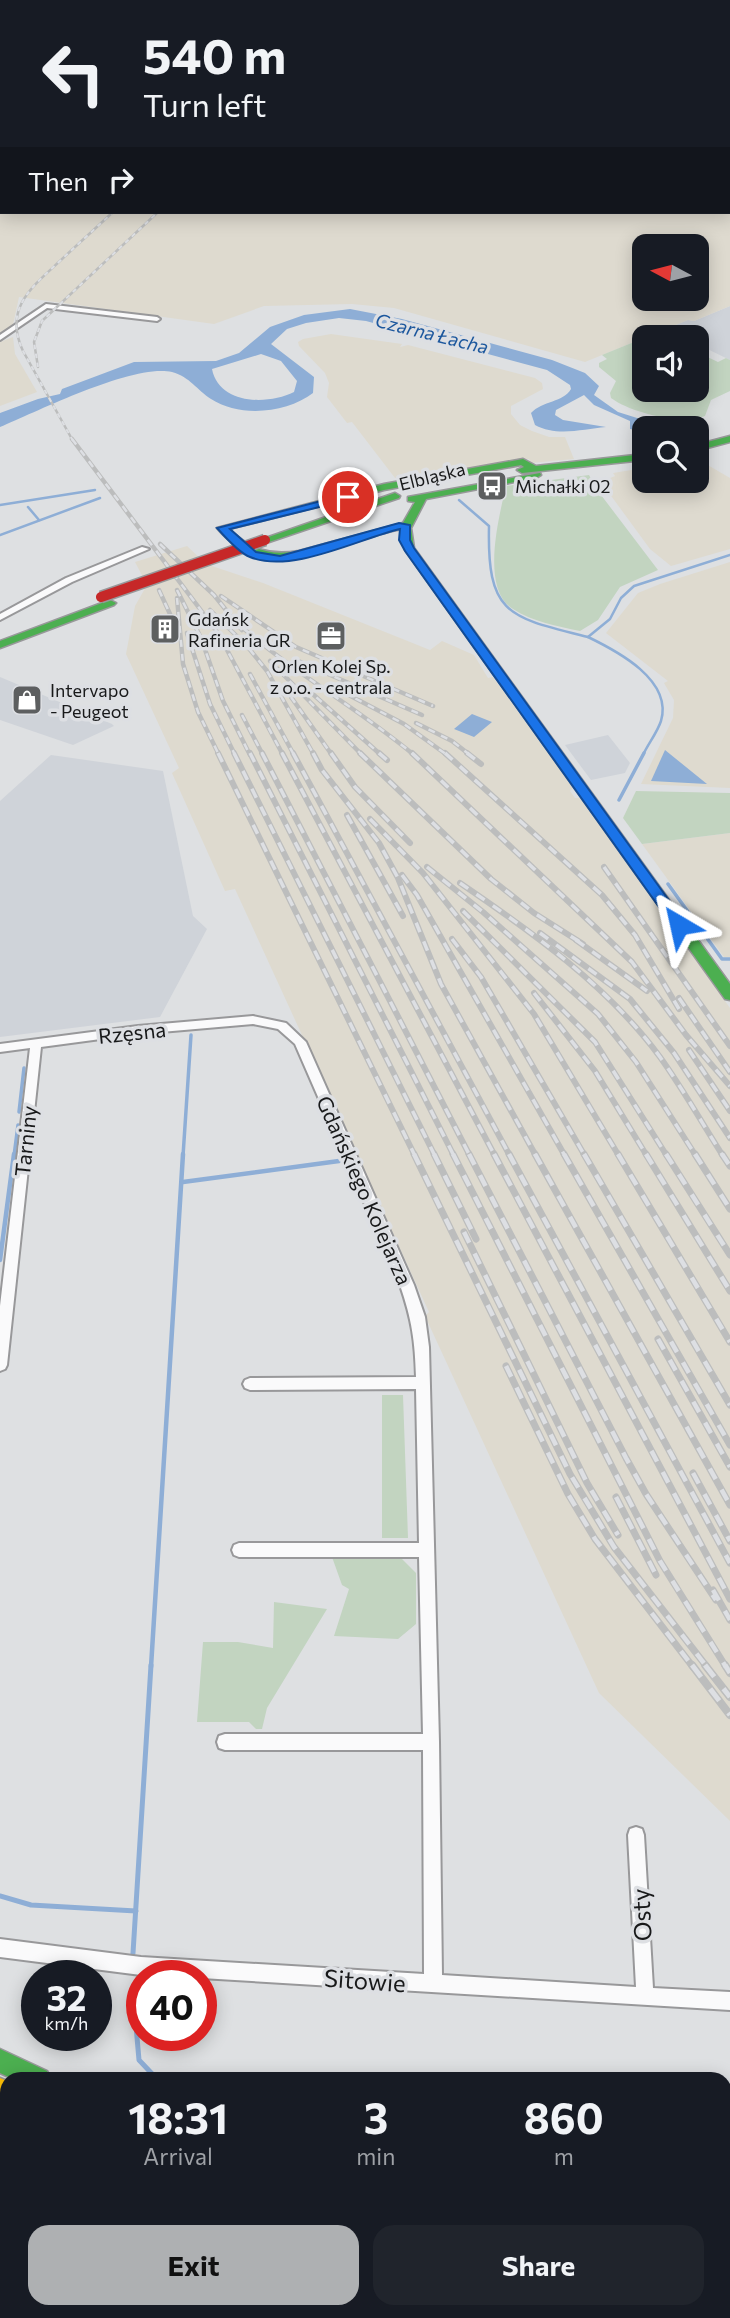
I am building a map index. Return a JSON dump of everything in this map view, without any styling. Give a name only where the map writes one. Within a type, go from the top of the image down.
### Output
[{"type":"main road","points":[[709,445],[730,439]]},
{"type":"main road","name":"Elbląska","points":[[406,527],[399,526],[280,559],[252,554],[222,528],[399,494],[528,465],[632,459]]},
{"type":"main road","name":"Elbląska","points":[[419,504],[489,482],[632,460]]},
{"type":"main road","points":[[399,494],[419,504],[406,527],[405,540],[409,548],[730,995]]},
{"type":"main road","name":"Elbląska","points":[[0,635],[269,543],[399,494]]},
{"type":"main road","name":"Elbląska","points":[[0,645],[106,600]]},
{"type":"main road","points":[[0,2061],[24,2072]]},
{"type":"street","points":[[0,338],[46,306],[158,319]]},
{"type":"street","points":[[0,617],[69,580],[145,549]]},
{"type":"street","name":"Rzęsna","points":[[0,1048],[138,1030],[265,1020]]},
{"type":"street","name":"Gdańskiego Kolejarza","points":[[265,1020],[282,1026],[300,1042],[407,1285],[418,1317],[422,1347],[431,1742],[433,1984]]},
{"type":"street","name":"Tarniny","points":[[0,1365],[36,1043]]},
{"type":"street","points":[[250,1384],[422,1383]]},
{"type":"street","points":[[239,1550],[426,1550]]},
{"type":"street","points":[[225,1742],[431,1742]]},
{"type":"street","name":"Osty","points":[[636,1835],[645,1996]]},
{"type":"street","name":"Sitowie","points":[[0,1948],[141,1966],[730,2001]]},
{"type":"shaded area","points":[[0,214],[730,214],[730,306],[694,321],[688,320],[676,325],[632,325],[632,343],[585,362],[394,308],[352,304],[264,306],[214,324],[19,297],[13,325],[0,335]]},
{"type":"shaded area","points":[[730,306],[730,360],[709,350],[709,325],[676,325],[688,320],[694,321]]},
{"type":"shaded area","points":[[331,334],[402,344],[400,347],[408,345],[535,378],[542,383],[543,389],[511,406],[511,414],[520,425],[532,431],[549,437],[565,437],[574,459],[531,463],[529,459],[466,468],[464,465],[395,478],[352,422],[347,423],[327,397],[329,383],[325,373],[299,346],[298,342],[303,339]]},
{"type":"shaded area","points":[[13,337],[15,354],[37,392],[0,406],[0,342]]},
{"type":"shaded area","points":[[709,466],[730,478],[730,549],[671,566],[650,549],[601,482],[615,476],[613,473],[632,470],[632,493],[709,493]]},
{"type":"shaded area","points":[[187,546],[206,564],[263,583],[430,650],[442,641],[474,655],[488,678],[493,677],[573,788],[570,791],[575,798],[580,798],[730,1008],[730,1821],[599,1693],[425,1316],[429,1312],[235,889],[225,891],[172,773],[179,768],[126,654],[135,606],[147,585],[135,562]]},
{"type":"shaded area","points":[[730,562],[730,788],[641,784],[673,718],[674,700],[664,683],[668,681],[606,633],[638,593]]},
{"type":"shaded area","name":"Intervapo - Peugeot","points":[[0,677],[114,726],[73,745],[0,720]]},
{"type":"shaded area","points":[[608,735],[630,763],[625,773],[591,780],[565,745]]},
{"type":"shaded area","points":[[51,755],[163,771],[193,916],[207,929],[160,1017],[0,1037],[0,801]]},
{"type":"shaded area","points":[[730,833],[730,957],[724,957],[642,844]]},
{"type":"green space","points":[[632,343],[632,402],[709,402],[709,358],[718,362],[726,358],[730,360],[730,391],[711,400],[705,416],[656,416],[643,413],[611,398],[610,393],[616,381],[599,367],[599,363],[607,359],[602,355]]},
{"type":"green space","points":[[589,475],[598,491],[658,570],[620,587],[598,620],[580,631],[537,620],[513,609],[503,599],[494,569],[496,533],[506,486]]},
{"type":"green space","points":[[636,791],[730,793],[730,833],[642,844],[623,818]]},
{"type":"green space","points":[[382,1395],[403,1395],[408,1538],[382,1538]]},
{"type":"green space","points":[[332,1557],[400,1557],[416,1573],[416,1624],[398,1639],[334,1636],[349,1589],[342,1585]]},
{"type":"green space","points":[[274,1602],[327,1609],[267,1708],[262,1729],[256,1729],[249,1722],[197,1722],[203,1642],[238,1642],[273,1648]]},
{"type":"water","name":"Czarna Łacha","points":[[350,309],[402,319],[552,360],[585,373],[599,386],[594,395],[618,412],[632,416],[632,429],[630,421],[594,405],[584,395],[556,410],[555,415],[563,420],[606,427],[570,431],[543,429],[535,425],[531,413],[563,397],[571,389],[570,385],[547,370],[366,321],[339,318],[287,329],[271,344],[314,377],[313,393],[290,405],[263,411],[236,409],[211,399],[178,374],[155,371],[86,390],[0,427],[0,413],[60,394],[62,389],[134,362],[216,361],[239,353],[270,327],[304,315]],"holes":[[[261,354],[281,361],[297,381],[294,392],[283,396],[246,399],[224,390],[216,381],[212,369]]]},
{"type":"water","points":[[472,714],[492,722],[474,737],[454,729]]},
{"type":"water","points":[[665,750],[707,784],[651,781]]},
{"type":"waterway","points":[[0,505],[95,490]]},
{"type":"waterway","points":[[0,535],[100,498]]},
{"type":"waterway","points":[[459,500],[489,526],[492,578],[498,595],[508,607],[521,617],[538,624],[588,637]]},
{"type":"waterway","points":[[28,507],[39,520]]},
{"type":"waterway","points":[[588,637],[610,619],[621,598],[634,586],[730,555]]},
{"type":"waterway","points":[[588,637],[640,669],[659,693],[661,721],[643,755]]},
{"type":"waterway","points":[[619,800],[644,753]]},
{"type":"waterway","points":[[668,884],[722,959],[730,959]]},
{"type":"waterway","points":[[183,1156],[191,1035]]},
{"type":"waterway","points":[[19,1112],[24,1068]]},
{"type":"waterway","points":[[14,1156],[18,1125]]},
{"type":"waterway","points":[[0,1260],[14,1154]]},
{"type":"waterway","points":[[151,1667],[183,1154]]},
{"type":"waterway","points":[[183,1182],[339,1161]]},
{"type":"waterway","points":[[136,1911],[151,1665]]},
{"type":"waterway","points":[[0,1896],[31,1905],[136,1911]]},
{"type":"waterway","points":[[133,1953],[136,1911]]},
{"type":"waterway","points":[[138,2051],[139,2060],[150,2072]]},
{"type":"railway","points":[[73,441],[23,351],[16,322],[19,310],[31,289],[111,214]]},
{"type":"railway","points":[[38,367],[34,342],[42,321],[156,214]]},
{"type":"railway","points":[[72,439],[218,633],[283,755]]},
{"type":"railway","points":[[160,544],[214,595],[242,630]]},
{"type":"railway","points":[[159,590],[175,625]]},
{"type":"railway","points":[[177,590],[201,638],[223,701],[250,755]]},
{"type":"railway","points":[[221,596],[296,647],[433,706]]},
{"type":"railway","points":[[177,598],[183,664],[198,712],[219,755]]},
{"type":"railway","points":[[210,610],[247,646],[267,671],[314,755]]},
{"type":"railway","points":[[243,628],[414,755]]},
{"type":"railway","points":[[187,633],[210,704],[235,755]]},
{"type":"railway","points":[[296,660],[422,715]]},
{"type":"railway","points":[[270,661],[361,754]]},
{"type":"railway","points":[[250,674],[294,755]]},
{"type":"railway","points":[[306,688],[381,755]]},
{"type":"railway","points":[[343,692],[404,724],[447,755]]},
{"type":"railway","points":[[291,697],[332,755]]},
{"type":"railway","points":[[242,715],[263,755]]},
{"type":"railway","points":[[416,723],[452,741],[470,755]]},
{"type":"railway","points":[[218,753],[415,1156]]},
{"type":"railway","points":[[234,753],[435,1156]]},
{"type":"railway","points":[[250,753],[454,1156]]},
{"type":"railway","points":[[262,753],[470,1156]]},
{"type":"railway","points":[[282,753],[495,1156]]},
{"type":"railway","points":[[293,753],[510,1156]]},
{"type":"railway","points":[[313,753],[322,770],[379,843],[398,878],[441,984],[536,1156]]},
{"type":"railway","points":[[331,753],[355,787],[410,843]]},
{"type":"railway","points":[[379,753],[387,760]]},
{"type":"railway","points":[[412,753],[632,962],[686,1035],[730,1086]]},
{"type":"railway","points":[[445,753],[602,895],[635,935],[679,1009]]},
{"type":"railway","points":[[467,753],[481,764]]},
{"type":"railway","points":[[361,754],[491,879],[534,913],[583,944]]},
{"type":"railway","points":[[347,815],[403,916]]},
{"type":"railway","points":[[370,819],[423,873],[534,1014],[619,1156]]},
{"type":"railway","points":[[427,867],[483,912],[598,1014],[636,1062],[696,1156]]},
{"type":"railway","points":[[604,867],[730,1046]]},
{"type":"railway","points":[[402,875],[417,895],[565,1156]]},
{"type":"railway","points":[[460,883],[568,962],[617,1007],[660,1057],[723,1156]]},
{"type":"railway","points":[[463,911],[595,1042],[667,1156]]},
{"type":"railway","points":[[540,933],[630,999],[674,1053],[730,1138]]},
{"type":"railway","points":[[452,939],[481,977],[585,1156]]},
{"type":"railway","points":[[576,940],[647,991]]},
{"type":"railway","points":[[534,993],[595,1071],[647,1156]]},
{"type":"railway","points":[[679,998],[730,1072]]},
{"type":"railway","points":[[689,1050],[730,1111]]},
{"type":"railway","points":[[414,1154],[570,1474],[614,1547],[707,1667]]},
{"type":"railway","points":[[434,1154],[476,1239]]},
{"type":"railway","points":[[453,1154],[660,1561],[726,1667]]},
{"type":"railway","points":[[469,1154],[626,1458],[646,1494],[716,1600]]},
{"type":"railway","points":[[494,1154],[730,1599]]},
{"type":"railway","points":[[509,1154],[730,1563]]},
{"type":"railway","points":[[535,1154],[730,1505]]},
{"type":"railway","points":[[564,1154],[730,1445]]},
{"type":"railway","points":[[584,1154],[730,1405]]},
{"type":"railway","points":[[618,1154],[730,1342]]},
{"type":"railway","points":[[646,1154],[730,1291]]},
{"type":"railway","points":[[666,1154],[730,1255]]},
{"type":"railway","points":[[695,1154],[730,1209]]},
{"type":"railway","points":[[722,1154],[730,1166]]},
{"type":"railway","points":[[464,1232],[587,1483],[618,1535]]},
{"type":"railway","points":[[658,1339],[730,1467]]},
{"type":"railway","points":[[506,1366],[568,1494],[595,1539],[693,1667]]},
{"type":"railway","points":[[693,1473],[730,1541]]},
{"type":"railway","points":[[616,1497],[656,1575]]},
{"type":"railway","points":[[713,1590],[730,1620]]},
{"type":"railway","points":[[692,1665],[730,1715]]},
{"type":"railway","points":[[705,1665],[730,1697]]},
{"type":"railway","points":[[725,1665],[730,1673]]},
{"type":"traffic: fast","points":[[709,445],[730,439]]},
{"type":"traffic: fast","points":[[522,470],[632,458]]},
{"type":"traffic: fast","points":[[406,527],[399,526],[285,557],[260,555],[235,541],[222,528],[384,487],[523,462],[533,468]]},
{"type":"traffic: fast","points":[[412,499],[536,475]]},
{"type":"traffic: fast","points":[[265,540],[395,496]]},
{"type":"traffic: fast","points":[[422,497],[406,528],[409,548],[730,995]]},
{"type":"traffic: fast","points":[[0,645],[110,603]]},
{"type":"traffic: fast","points":[[0,2061],[24,2072]]},
{"type":"traffic: jam","points":[[101,597],[265,540]]},
{"type":"place","name":"Michałki 02","points":[[492,486]]},
{"type":"place","name":"Gdańsk Rafineria GR","points":[[165,629]]},
{"type":"place","name":"Orlen Kolej Sp. z o.o. - centrala","points":[[331,636]]},
{"type":"place","name":"Intervapo - Peugeot","points":[[27,700]]},
{"type":"route","points":[[348,497],[222,528],[252,554],[280,559],[399,526],[406,527],[405,540],[409,548],[679,925]]}]
